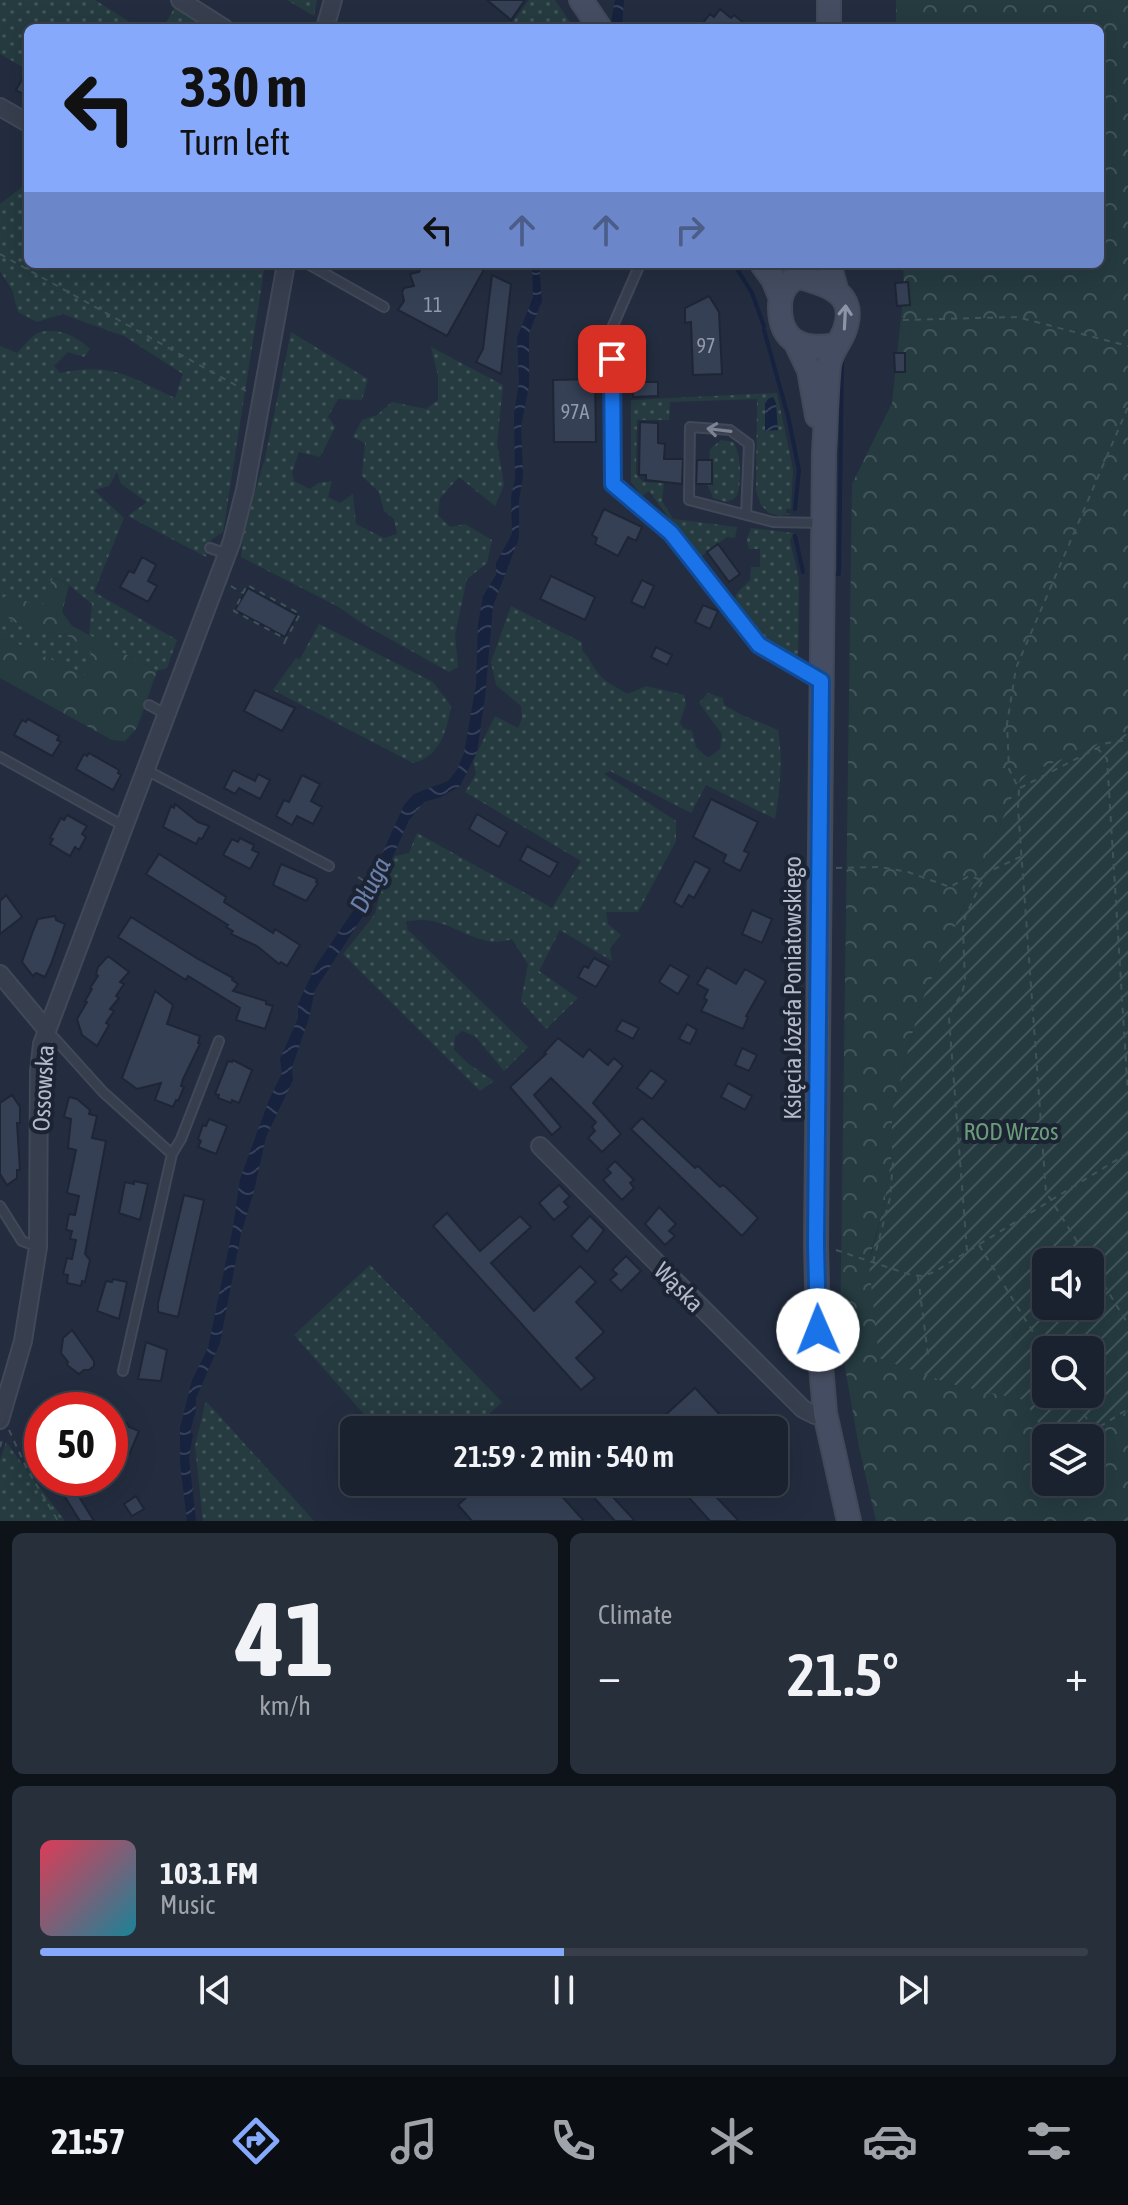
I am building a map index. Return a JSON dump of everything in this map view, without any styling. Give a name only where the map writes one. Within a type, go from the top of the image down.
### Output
[{"type":"main road","points":[[829,0],[829,24]]},
{"type":"main road","points":[[765,268],[780,296],[782,326],[796,343],[820,347],[835,345],[843,333],[847,316],[844,299],[836,289],[830,268]]},
{"type":"main road","points":[[780,296],[798,271],[836,289]]},
{"type":"main road","name":"Księcia Józefa Poniatowskiego","points":[[796,343],[809,370],[824,452]]},
{"type":"main road","name":"Księcia Józefa Poniatowskiego","points":[[835,345],[829,364],[824,452],[816,1244],[819,1354],[825,1413],[849,1521]]},
{"type":"street","points":[[180,0],[218,24]]},
{"type":"street","points":[[326,24],[333,0]]},
{"type":"street","points":[[0,107],[24,121]]},
{"type":"street","name":"Ossowska","points":[[3,1423],[23,1341],[38,1247],[40,1053],[167,714],[203,606],[227,554],[241,508],[285,268]]},
{"type":"street","points":[[0,974],[47,1030]]},
{"type":"street","name":"Wąska","points":[[540,1146],[803,1409],[815,1415],[825,1413]]},
{"type":"lane","points":[[315,268],[384,307]]},
{"type":"lane","points":[[638,268],[612,328],[613,484],[671,533],[759,645],[821,681]]},
{"type":"lane","points":[[746,515],[749,444],[730,430],[690,427],[689,500],[746,515],[773,522],[823,523]]},
{"type":"lane","points":[[210,548],[227,554]]},
{"type":"lane","points":[[149,705],[167,714]]},
{"type":"lane","points":[[0,757],[125,827]]},
{"type":"lane","points":[[146,770],[329,866]]},
{"type":"lane","points":[[47,1030],[103,1092],[172,1154]]},
{"type":"lane","points":[[123,1371],[172,1154],[181,1139],[219,1041]]},
{"type":"lane","points":[[0,1206],[22,1241],[38,1247]]},
{"type":"path","points":[[0,254],[24,267]]},
{"type":"path","points":[[25,268],[201,365],[239,390],[262,395]]},
{"type":"path","points":[[903,320],[1017,317],[1128,346]]},
{"type":"path","points":[[1081,1248],[1046,1192],[1019,789],[1009,769],[1007,724],[1016,668],[1128,407]]},
{"type":"path","points":[[227,584],[242,593]]},
{"type":"path","points":[[284,644],[300,614],[247,585],[234,611],[286,639]]},
{"type":"path","points":[[1019,789],[1107,743],[1128,740]]},
{"type":"path","points":[[1097,748],[1107,759],[1128,1094]]},
{"type":"path","points":[[967,1251],[949,1018],[962,994],[965,981],[965,917],[986,873],[1023,855]]},
{"type":"path","points":[[819,868],[880,867],[908,872],[950,887],[969,876],[982,880]]},
{"type":"path","points":[[358,877],[383,893]]},
{"type":"path","points":[[816,1244],[918,1275],[934,1272],[1126,1153],[1128,1160]]},
{"type":"path","points":[[873,1262],[890,1198],[893,1162]]},
{"type":"path","points":[[979,1244],[1036,1336]]},
{"type":"path","points":[[918,1275],[928,1355]]},
{"type":"path","points":[[1104,1285],[1128,1324]]},
{"type":"path","points":[[1080,1408],[1096,1429],[1128,1409]]},
{"type":"path","points":[[3,1423],[58,1521]]},
{"type":"green space","points":[[0,0],[95,0],[133,24],[24,24],[24,68],[0,54]]},
{"type":"green space","points":[[287,0],[317,0],[314,16]]},
{"type":"green space","points":[[529,0],[555,0],[571,24],[511,24]]},
{"type":"green space","points":[[896,0],[1128,0],[1128,734],[1117,735],[1021,777],[920,1005],[892,1111],[892,1153],[885,1200],[871,1253],[951,1384],[1025,1400],[1040,1424],[1032,1424],[1032,1496],[1104,1496],[1104,1425],[1128,1411],[1128,1521],[876,1521],[840,1339],[852,484],[892,403],[904,289],[903,268],[1104,268],[1104,24],[896,24]]},
{"type":"green space","points":[[176,5],[205,24],[165,24]]},
{"type":"green space","points":[[24,177],[24,268],[264,268],[223,532],[211,540],[206,557],[128,516],[147,502],[121,484],[117,472],[109,486],[94,490],[124,518],[94,592],[177,640],[167,668],[157,671],[89,635],[92,604],[54,577],[41,609],[0,604],[0,346],[17,353],[36,334],[51,331],[66,334],[90,349],[84,357],[68,352],[54,366],[60,373],[94,369],[108,371],[132,378],[175,398],[183,374],[124,336],[62,314],[37,322],[18,312],[12,290],[0,271],[0,204],[21,188]]},
{"type":"green space","points":[[291,332],[368,379],[362,400],[338,399],[328,417],[335,427],[320,457],[299,452],[292,472],[294,481],[310,489],[318,483],[332,481],[328,497],[340,503],[353,494],[356,524],[384,538],[397,534],[394,519],[384,511],[379,492],[362,476],[365,443],[353,437],[362,420],[377,415],[392,402],[426,409],[438,400],[438,375],[431,347],[503,385],[497,443],[504,485],[495,506],[459,477],[440,498],[438,515],[450,527],[465,524],[492,540],[487,563],[467,579],[455,634],[458,667],[449,672],[337,606],[241,557],[244,528],[265,458]]},
{"type":"green space","points":[[777,393],[793,469],[791,509],[786,509],[786,513],[792,514],[779,516],[769,513],[761,505],[756,491],[757,399],[670,402],[669,420],[637,420],[636,474],[643,482],[664,483],[662,501],[673,519],[737,527],[735,538],[727,537],[699,558],[649,491],[642,496],[631,482],[631,400]]},
{"type":"green space","points":[[721,440],[733,442],[736,446],[740,468],[737,495],[726,502],[713,498],[708,485],[710,449]]},
{"type":"green space","points":[[751,528],[793,533],[790,541],[799,579],[798,666],[771,648],[734,606],[736,594],[750,580],[751,567],[760,567],[760,549],[749,549],[747,539]]},
{"type":"green space","points":[[53,577],[69,585],[62,612],[72,626],[157,671],[137,728],[125,741],[112,740],[0,678],[0,636],[87,676],[91,651],[66,635],[45,633],[14,622],[0,611],[0,600],[10,593],[41,609]]},
{"type":"green space","points":[[511,606],[581,642],[583,652],[598,673],[628,694],[646,686],[684,695],[686,704],[680,722],[683,728],[692,731],[696,747],[708,758],[720,749],[722,734],[699,703],[708,693],[723,698],[724,705],[742,715],[778,730],[780,774],[775,819],[706,785],[691,813],[610,771],[604,774],[676,821],[676,841],[638,912],[606,912],[608,924],[621,935],[610,948],[612,961],[560,930],[539,971],[578,998],[546,1029],[521,1001],[528,964],[512,939],[489,941],[437,922],[406,921],[407,929],[528,1047],[504,1071],[475,1036],[462,1031],[455,1037],[454,1050],[494,1081],[480,1091],[343,954],[375,914],[383,879],[395,856],[409,853],[417,833],[552,908],[581,861],[465,792],[476,774],[473,761],[495,716],[518,728],[522,718],[521,706],[496,685],[491,662]]},
{"type":"green space","points":[[0,611],[14,622],[45,633],[66,635],[92,651],[87,676],[0,636]]},
{"type":"green space","points":[[319,624],[433,682],[451,706],[441,741],[430,755],[413,763],[273,690],[296,658],[300,659]]},
{"type":"green space","name":"ROD Wrzos","points":[[1128,734],[1128,1411],[1104,1425],[1039,1424],[1024,1400],[951,1384],[879,1358],[869,1265],[885,1200],[892,1153],[892,1111],[920,1005],[1021,777],[1117,735]]},
{"type":"green space","points":[[370,1265],[502,1402],[487,1416],[366,1416],[294,1335]]},
{"type":"green space","points":[[206,1401],[314,1521],[203,1521],[195,1446]]},
{"type":"green space","points":[[6,1442],[24,1466],[24,1496],[46,1496],[65,1521],[0,1521],[0,1460]]},
{"type":"water","points":[[615,0],[624,0],[622,24],[609,24]]},
{"type":"water","name":"Długa","points":[[532,268],[539,268],[542,301],[529,333],[529,386],[521,426],[523,476],[519,500],[519,538],[493,606],[477,752],[460,786],[424,802],[409,820],[374,899],[315,990],[292,1067],[293,1080],[266,1137],[241,1234],[220,1343],[196,1398],[189,1458],[196,1521],[187,1521],[180,1463],[180,1428],[192,1380],[208,1348],[240,1179],[282,1073],[280,1059],[298,1018],[298,1004],[315,967],[363,896],[404,805],[414,794],[448,781],[464,753],[476,685],[478,624],[483,596],[496,575],[496,563],[512,534],[514,413],[519,382],[517,338],[533,297]]},
{"type":"water","points":[[773,397],[778,430],[765,431],[765,404]]},
{"type":"building","points":[[487,0],[525,0],[511,20]]},
{"type":"building","points":[[720,9],[745,24],[702,24],[710,14],[714,17]]},
{"type":"building","points":[[24,76],[24,95],[16,90]]},
{"type":"building","points":[[421,268],[485,268],[447,336],[398,310],[404,301],[404,288],[414,286],[410,274],[419,272]]},
{"type":"building","points":[[492,275],[511,284],[501,374],[476,362],[483,349]]},
{"type":"building","points":[[908,282],[910,305],[897,306],[895,283]]},
{"type":"building","points":[[709,296],[719,312],[722,374],[693,375],[691,322],[685,323],[685,308]]},
{"type":"building","points":[[894,353],[905,353],[905,372],[895,372]]},
{"type":"building","points":[[645,373],[646,382],[658,382],[658,396],[633,397],[633,374]]},
{"type":"building","points":[[595,379],[596,442],[554,442],[553,380]]},
{"type":"building","points":[[640,422],[658,423],[658,443],[665,444],[664,459],[683,459],[682,484],[646,480],[646,475],[639,475]]},
{"type":"building","points":[[697,460],[712,460],[712,484],[696,484]]},
{"type":"building","points":[[604,509],[642,527],[636,541],[628,537],[618,556],[595,544],[597,538],[592,535]]},
{"type":"building","points":[[718,544],[740,574],[729,582],[707,552]]},
{"type":"building","points":[[142,557],[156,565],[148,581],[157,586],[148,602],[120,587],[129,571],[134,573]]},
{"type":"building","points":[[551,576],[595,597],[585,620],[540,599]]},
{"type":"building","points":[[642,580],[654,586],[644,608],[631,602]]},
{"type":"building","points":[[248,588],[297,615],[285,637],[235,610]]},
{"type":"building","points":[[703,605],[718,611],[710,629],[695,622]]},
{"type":"building","points":[[656,647],[672,655],[667,665],[651,657]]},
{"type":"building","points":[[255,690],[295,708],[282,731],[244,711]]},
{"type":"building","points":[[28,719],[59,736],[57,740],[61,742],[52,756],[14,735],[22,720],[26,722]]},
{"type":"building","points":[[89,753],[119,770],[121,775],[113,790],[76,769],[84,754],[87,756]]},
{"type":"building","points":[[233,770],[255,781],[258,774],[270,780],[260,799],[239,788],[235,794],[224,788]]},
{"type":"building","points":[[302,775],[320,784],[311,801],[322,807],[313,824],[297,816],[292,825],[276,816],[284,800],[289,802]]},
{"type":"building","points":[[711,799],[758,822],[744,851],[749,853],[740,871],[723,862],[726,855],[693,837]]},
{"type":"building","points":[[175,804],[198,822],[209,826],[196,844],[163,827],[171,806],[174,808]]},
{"type":"building","points":[[477,814],[507,832],[499,847],[469,829]]},
{"type":"building","points":[[67,815],[87,826],[82,834],[86,837],[79,850],[75,847],[70,856],[50,844],[61,818],[64,820]]},
{"type":"building","points":[[240,838],[254,845],[252,850],[259,853],[250,869],[223,855],[232,839],[238,842]]},
{"type":"building","points":[[527,846],[558,863],[550,877],[520,860]]},
{"type":"building","points":[[159,854],[226,897],[224,902],[273,933],[275,929],[300,945],[287,966],[281,962],[279,964],[257,946],[231,934],[233,931],[226,927],[228,925],[146,874]]},
{"type":"building","points":[[695,861],[710,869],[694,898],[689,895],[682,907],[674,902]]},
{"type":"building","points":[[281,864],[317,879],[318,883],[306,901],[273,885]]},
{"type":"building","points":[[6,895],[22,917],[0,934],[0,901]]},
{"type":"building","points":[[752,910],[772,919],[762,943],[742,934]]},
{"type":"building","points":[[55,916],[56,920],[65,924],[51,964],[45,977],[36,973],[33,976],[22,962],[33,931],[38,919]]},
{"type":"building","points":[[131,917],[233,978],[238,984],[233,991],[273,1006],[265,1029],[236,1020],[240,1008],[188,976],[186,980],[118,937]]},
{"type":"building","points":[[108,956],[129,972],[120,982],[124,984],[116,996],[119,998],[110,1009],[114,1011],[97,1046],[82,1035],[77,1019],[98,976],[98,967]]},
{"type":"building","points":[[594,958],[609,966],[596,987],[578,977],[584,966],[588,968]]},
{"type":"building","points":[[670,965],[689,976],[678,994],[659,982]]},
{"type":"building","points":[[707,967],[736,984],[745,969],[766,981],[746,1016],[743,1029],[701,1011],[708,990],[697,984]]},
{"type":"building","points":[[155,991],[173,1005],[167,1024],[200,1036],[200,1044],[183,1079],[181,1086],[184,1087],[173,1107],[155,1100],[161,1083],[137,1089],[122,1078]]},
{"type":"building","points":[[622,1020],[639,1028],[633,1039],[616,1030]]},
{"type":"building","points":[[687,1024],[697,1030],[690,1044],[679,1039]]},
{"type":"building","points":[[558,1038],[583,1057],[589,1049],[608,1065],[614,1058],[623,1066],[593,1103],[621,1134],[602,1152],[588,1138],[595,1131],[592,1127],[596,1122],[551,1078],[534,1095],[561,1127],[552,1135],[510,1087],[546,1054]]},
{"type":"building","points":[[742,1048],[757,1055],[749,1071],[735,1065]]},
{"type":"building","points":[[233,1060],[252,1070],[239,1103],[232,1100],[231,1103],[215,1094],[228,1061]]},
{"type":"building","points":[[651,1070],[666,1081],[652,1099],[637,1088]]},
{"type":"building","points":[[728,1083],[752,1096],[745,1110],[721,1097]]},
{"type":"building","points":[[12,1095],[20,1107],[20,1123],[17,1123],[20,1170],[17,1170],[17,1178],[7,1185],[0,1174],[0,1103]]},
{"type":"building","points":[[69,1097],[77,1099],[90,1110],[89,1114],[97,1116],[92,1138],[106,1141],[85,1254],[90,1260],[85,1282],[82,1281],[81,1286],[67,1283],[68,1275],[63,1274],[67,1258],[72,1259],[76,1240],[70,1239],[72,1231],[66,1230],[69,1214],[75,1215],[79,1196],[67,1193],[76,1150],[68,1148],[71,1119],[64,1117]]},
{"type":"building","points":[[642,1118],[695,1168],[698,1166],[720,1187],[723,1185],[727,1188],[758,1218],[742,1236],[631,1129]]},
{"type":"building","points":[[209,1119],[227,1126],[216,1154],[198,1147],[203,1125],[206,1126]]},
{"type":"building","points":[[615,1161],[634,1180],[630,1183],[634,1188],[622,1200],[603,1180],[611,1173],[607,1169]]},
{"type":"building","points":[[134,1181],[148,1184],[140,1220],[119,1213],[125,1182],[134,1184]]},
{"type":"building","points":[[559,1185],[570,1196],[564,1202],[569,1207],[554,1220],[539,1203]]},
{"type":"building","points":[[184,1195],[204,1200],[178,1317],[158,1312],[158,1303]]},
{"type":"building","points":[[659,1207],[676,1224],[669,1231],[675,1236],[665,1245],[645,1224]]},
{"type":"building","points":[[447,1213],[480,1251],[520,1216],[531,1227],[491,1263],[534,1311],[580,1266],[596,1282],[576,1302],[604,1332],[576,1358],[595,1378],[581,1390],[433,1226]]},
{"type":"building","points":[[590,1216],[604,1230],[587,1252],[571,1236]]},
{"type":"building","points":[[626,1256],[641,1271],[621,1291],[610,1280],[617,1274],[612,1270]]},
{"type":"building","points":[[113,1279],[127,1282],[119,1319],[97,1311],[106,1281],[112,1282]]},
{"type":"building","points":[[72,1330],[94,1361],[94,1366],[79,1374],[67,1365],[61,1353],[63,1338]]},
{"type":"building","points":[[146,1342],[167,1350],[161,1381],[138,1379]]},
{"type":"building","points":[[695,1388],[721,1416],[664,1416]]},
{"type":"building","points":[[128,1425],[139,1431],[128,1454]]},
{"type":"building","points":[[64,1496],[79,1496],[94,1521],[80,1521]]},
{"type":"building","points":[[136,1496],[144,1509],[132,1516],[124,1504]]},
{"type":"building","points":[[468,1496],[562,1496],[584,1521],[472,1521],[458,1505]]},
{"type":"building","points":[[593,1496],[612,1496],[635,1521],[615,1521]]},
{"type":"building","points":[[688,1496],[715,1496],[739,1521],[710,1521]]},
{"type":"waterway","points":[[736,268],[752,293],[764,326]]},
{"type":"waterway","points":[[764,330],[788,416],[799,470],[795,509]]},
{"type":"waterway","points":[[835,574],[839,574],[842,356]]},
{"type":"waterway","points":[[795,536],[803,572]]},
{"type":"route","points":[[612,359],[613,484],[671,533],[759,645],[821,681],[818,1330]]}]
